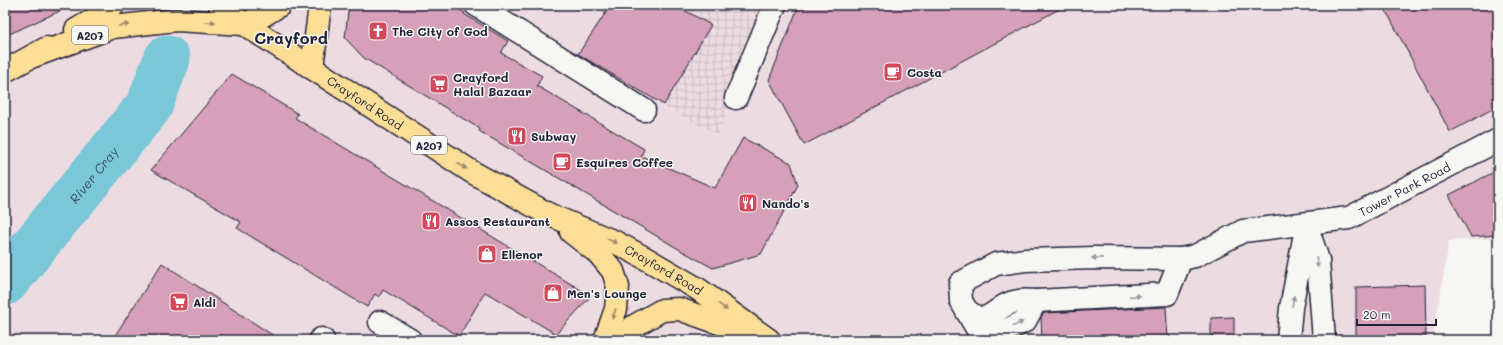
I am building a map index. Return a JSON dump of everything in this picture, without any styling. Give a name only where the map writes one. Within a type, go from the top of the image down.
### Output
[{"type":"main road","name":"A207","points":[[5,71],[34,56],[106,12],[113,5]]},
{"type":"main road","name":"Crayford Road","points":[[220,5],[244,24],[472,172],[550,215],[615,242],[698,289],[768,340]]},
{"type":"main road","points":[[244,24],[264,16],[280,5]]},
{"type":"main road","points":[[312,68],[320,5]]},
{"type":"main road","name":"A207","points":[[34,56],[113,27],[176,20],[244,24]]},
{"type":"main road","name":"Crayford Road","points":[[550,215],[599,254],[613,271],[618,287],[616,309],[605,340]]},
{"type":"main road","name":"Crayford Road","points":[[620,340],[634,326],[662,310],[679,309],[768,340]]},
{"type":"lane","points":[[476,5],[644,110]]},
{"type":"lane","points":[[736,98],[776,5]]},
{"type":"lane","name":"Tower Park Road","points":[[1173,258],[1167,294],[1036,301],[1020,300],[1005,306],[990,317],[979,319],[967,311],[961,300],[963,281],[996,264],[1025,260],[1173,258],[1195,256],[1243,231],[1349,218],[1498,140]]},
{"type":"lane","points":[[1288,340],[1291,308],[1306,224]]},
{"type":"lane","points":[[1306,224],[1318,260],[1324,340]]},
{"type":"lane","points":[[380,322],[410,340]]},
{"type":"shaded area","points":[[5,5],[604,5],[580,62],[719,136],[761,5],[1498,5],[1498,238],[1449,241],[1433,340],[1321,340],[1309,337],[1309,340],[5,340]]},
{"type":"shaded area","points":[[604,5],[761,5],[719,136],[580,62]]},
{"type":"building","points":[[5,5],[73,5],[5,36]]},
{"type":"building","points":[[354,5],[452,5],[508,41],[501,53],[542,76],[537,86],[644,149],[641,156],[715,188],[743,138],[791,163],[798,185],[761,254],[713,268],[479,131],[480,129],[364,58],[345,38],[348,12]]},
{"type":"building","points":[[611,5],[675,5],[711,25],[664,105],[578,54]]},
{"type":"building","points":[[799,5],[1067,5],[804,145],[769,80]]},
{"type":"building","points":[[1383,5],[1498,5],[1498,106],[1450,132]]},
{"type":"building","points":[[232,74],[298,114],[295,118],[591,296],[556,334],[485,292],[459,336],[383,290],[379,297],[375,294],[367,307],[237,228],[241,222],[151,170]]},
{"type":"building","points":[[1498,170],[1498,235],[1471,237],[1449,195]]},
{"type":"building","name":"Aldi","points":[[162,263],[280,340],[112,340]]},
{"type":"building","points":[[1425,285],[1426,337],[1356,338],[1356,287]]},
{"type":"building","points":[[1166,307],[1168,340],[1042,340],[1041,317],[1044,313]]},
{"type":"building","points":[[1234,317],[1234,340],[1211,340],[1211,318]]},
{"type":"waterway","name":"River Cray","points":[[5,282],[149,106],[167,59]]},
{"type":"place","name":"The City of God","points":[[378,31]]},
{"type":"place","name":"Costa","points":[[893,72]]},
{"type":"place","name":"Crayford Halal Bazaar","points":[[439,84]]},
{"type":"place","name":"Subway","points":[[517,136]]},
{"type":"place","name":"Esquires Coffee","points":[[562,162]]},
{"type":"place","name":"Nando's","points":[[748,203]]},
{"type":"place","name":"Assos Restaurant","points":[[431,221]]},
{"type":"place","name":"Ellenor","points":[[487,254]]},
{"type":"place","name":"Men's Lounge","points":[[553,293]]},
{"type":"place","name":"Aldi","points":[[179,302]]},
{"type":"district","name":"Crayford","points":[[291,37]]}]
